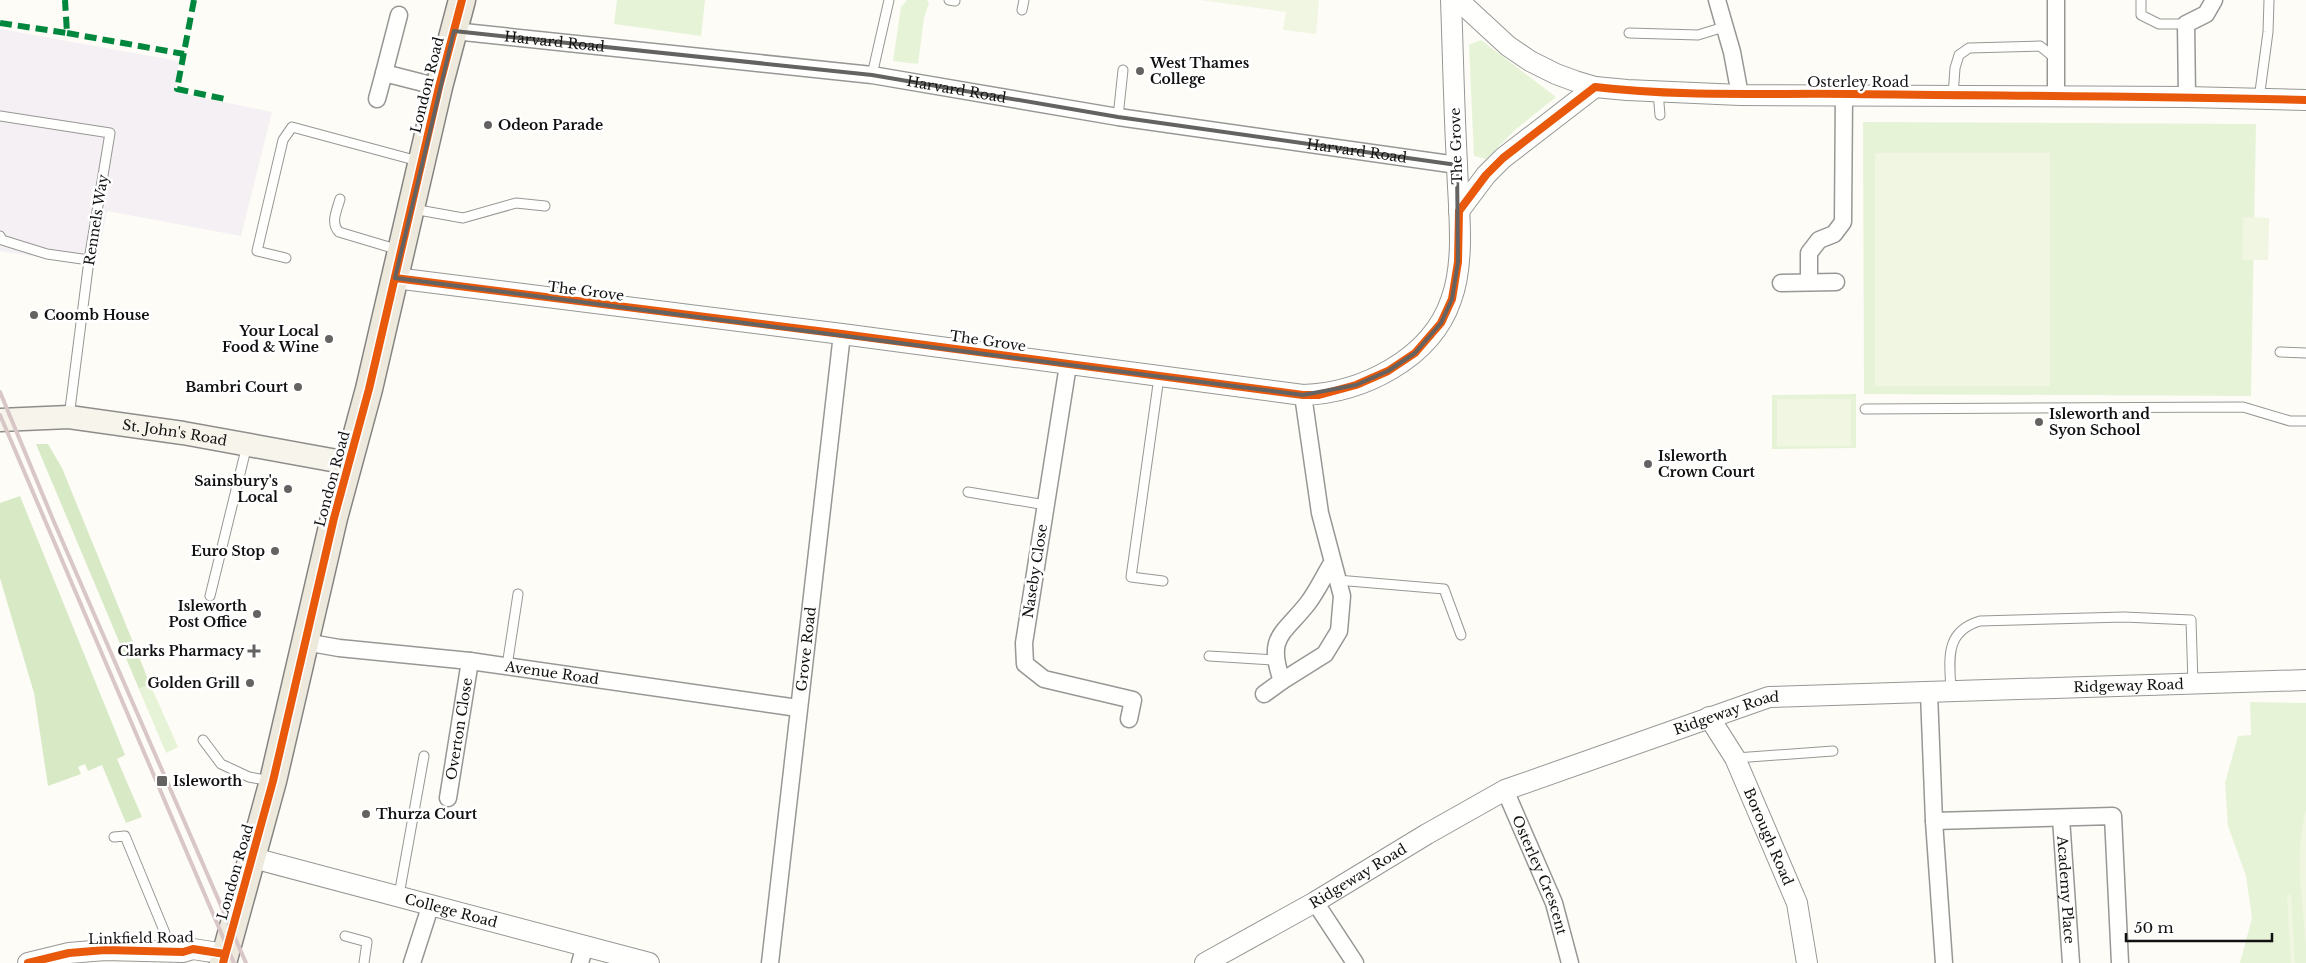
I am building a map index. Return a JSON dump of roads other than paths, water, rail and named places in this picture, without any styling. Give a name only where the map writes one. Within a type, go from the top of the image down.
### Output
[{"type":"main road","name":"London Road","points":[[224,958],[273,781],[348,463],[369,389],[410,208],[462,0]]},
{"type":"main road","name":"St. John's Road","points":[[0,420],[69,417],[183,433],[348,463]]},
{"type":"street","name":"The Grove","points":[[395,278],[842,334],[1303,396],[1319,395],[1356,385],[1388,371],[1415,353],[1441,323],[1452,299],[1458,262],[1459,211],[1451,0]]},
{"type":"street","name":"Osterley Road","points":[[1458,0],[1508,46],[1530,61],[1556,74],[1595,87],[1658,92],[1740,95],[2187,97],[2306,100]]},
{"type":"street","points":[[1717,0],[1732,52],[1740,95]]},
{"type":"street","points":[[2056,0],[2056,97]]},
{"type":"street","points":[[2187,97],[2186,24],[2206,14],[2214,0]]},
{"type":"street","points":[[377,99],[399,15]]},
{"type":"street","name":"Harvard Road","points":[[454,30],[872,75],[1118,117],[1457,165]]},
{"type":"street","points":[[384,74],[439,87]]},
{"type":"street","points":[[1459,211],[1486,175],[1503,158],[1595,87]]},
{"type":"street","points":[[1809,282],[1809,253],[1819,240],[1834,234],[1843,222],[1844,94]]},
{"type":"street","points":[[1781,284],[1836,282]]},
{"type":"street","name":"Grove Road","points":[[770,963],[842,334]]},
{"type":"street","name":"Naseby Close","points":[[1068,365],[1024,643],[1025,664],[1044,679],[1139,702],[1129,719]]},
{"type":"street","points":[[1264,694],[1325,654],[1339,631],[1342,596],[1320,512],[1303,396]]},
{"type":"street","points":[[1282,681],[1274,660],[1276,643],[1284,630],[1309,602],[1332,562]]},
{"type":"street","name":"Avenue Road","points":[[305,642],[338,648],[470,661],[798,708]]},
{"type":"street","name":"Overton Close","points":[[448,798],[470,661]]},
{"type":"street","name":"Ridgeway Road","points":[[1205,963],[1315,902],[1427,834],[1506,790],[1709,716],[1769,697],[1951,693],[2306,680]]},
{"type":"street","points":[[1930,693],[1934,821],[1944,963]]},
{"type":"street","name":"Borough Road","points":[[1709,716],[1735,758],[1797,903],[1807,963]]},
{"type":"street","name":"Osterley Crescent","points":[[1506,790],[1554,903],[1570,963]]},
{"type":"street","name":"Academy Place","points":[[1934,821],[2112,816],[2120,963]]},
{"type":"street","name":"Academy Place","points":[[2061,818],[2071,963]]},
{"type":"street","name":"College Road","points":[[252,858],[431,904],[582,954],[649,963]]},
{"type":"street","points":[[1315,902],[1355,963]]},
{"type":"street","points":[[412,963],[431,904]]},
{"type":"street","name":"Linkfield Road","points":[[28,963],[78,952],[133,950],[172,952],[193,949],[224,958]]},
{"type":"lane","points":[[872,75],[888,0]]},
{"type":"lane","points":[[1022,10],[1024,0]]},
{"type":"lane","points":[[2141,0],[2141,16],[2159,24],[2186,24]]},
{"type":"lane","points":[[2259,99],[2268,32],[2269,0]]},
{"type":"lane","points":[[1629,33],[1698,35],[1724,27]]},
{"type":"lane","points":[[1953,96],[1955,68],[1960,56],[1969,48],[2040,46],[2056,59]]},
{"type":"lane","points":[[1118,117],[1123,70]]},
{"type":"lane","points":[[1658,92],[1660,115]]},
{"type":"lane","name":"Rennels Way","points":[[0,116],[110,134],[89,260],[69,417]]},
{"type":"lane","points":[[286,258],[256,252],[283,140],[292,127],[421,162]]},
{"type":"lane","points":[[340,199],[334,228],[339,232],[401,251]]},
{"type":"lane","points":[[410,208],[463,218],[516,203],[545,206]]},
{"type":"lane","points":[[0,236],[2,240],[47,254],[89,260]]},
{"type":"lane","points":[[2280,352],[2306,353]]},
{"type":"lane","points":[[1159,377],[1131,577],[1163,581]]},
{"type":"lane","points":[[1865,409],[2243,407],[2290,422],[2306,422]]},
{"type":"lane","points":[[210,596],[248,445]]},
{"type":"lane","points":[[968,492],[1046,505]]},
{"type":"lane","points":[[1337,580],[1444,589],[1461,635]]},
{"type":"lane","points":[[507,666],[518,594]]},
{"type":"lane","points":[[1951,693],[1950,663],[1952,643],[1956,633],[1968,624],[1980,621],[2124,617],[2191,620],[2193,684]]},
{"type":"lane","points":[[1209,656],[1274,660]]},
{"type":"lane","points":[[203,740],[221,764],[249,777],[273,781]]},
{"type":"lane","points":[[1735,758],[1833,751]]},
{"type":"lane","points":[[398,895],[424,756]]},
{"type":"lane","points":[[114,837],[125,836],[172,952]]},
{"type":"lane","points":[[345,936],[367,942],[364,963]]},
{"type":"railway","points":[[0,392],[54,522],[246,963]]},
{"type":"railway","points":[[0,415],[234,963]]},
{"type":"place","name":"West Thames College","points":[[1140,71]]},
{"type":"place","name":"Odeon Parade","points":[[488,125]]},
{"type":"place","name":"Coomb House","points":[[34,315]]},
{"type":"place","name":"Your Local Food & Wine","points":[[329,339]]},
{"type":"place","name":"Bambri Court","points":[[298,387]]},
{"type":"place","name":"Isleworth and Syon School","points":[[2039,422]]},
{"type":"place","name":"Isleworth Crown Court","points":[[1648,464]]},
{"type":"place","name":"Sainsbury's Local","points":[[288,489]]},
{"type":"place","name":"Euro Stop","points":[[275,551]]},
{"type":"place","name":"Isleworth Post Office","points":[[257,614]]},
{"type":"place","name":"Clarks Pharmacy","points":[[254,651]]},
{"type":"place","name":"Golden Grill","points":[[250,683]]},
{"type":"place","name":"Isleworth","points":[[162,781]]},
{"type":"place","name":"Thurza Court","points":[[366,814]]}]
